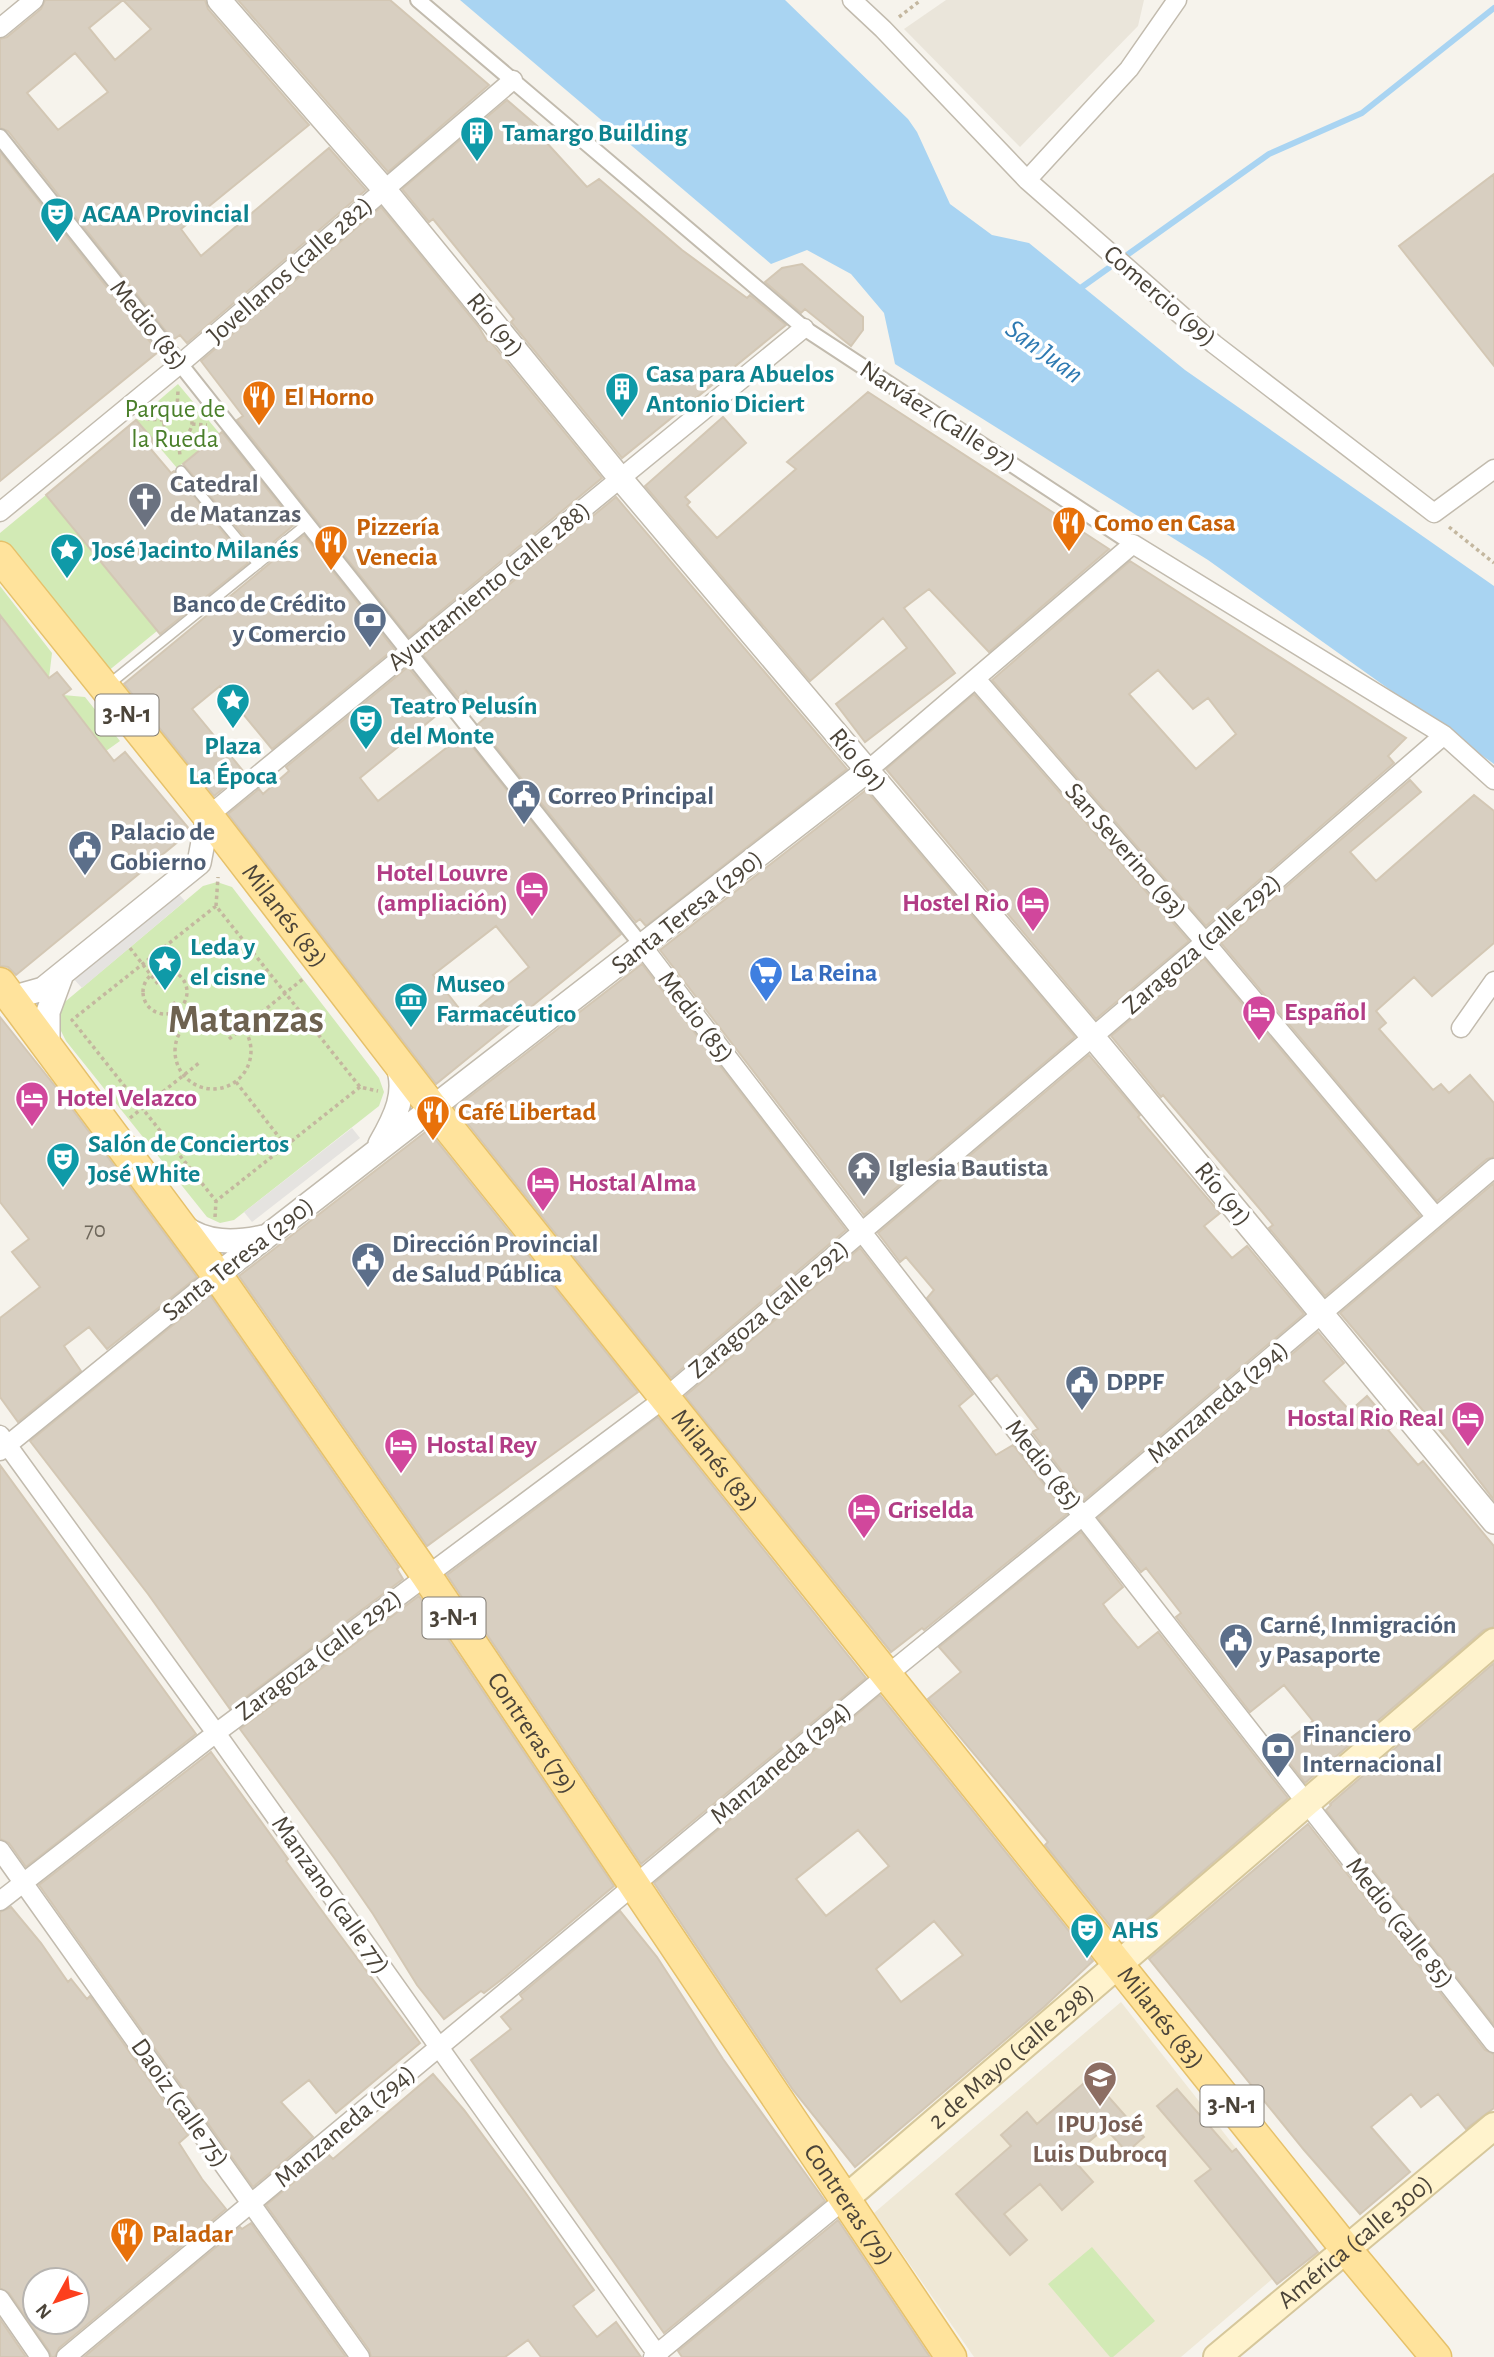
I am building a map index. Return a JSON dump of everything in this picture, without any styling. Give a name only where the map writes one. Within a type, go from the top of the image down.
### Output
[{"type":"main road","name":"Milanés (83)","points":[[0,557],[208,816],[432,1107],[1346,2249],[1436,2357]]},
{"type":"main road","name":"Contreras (79)","points":[[4,996],[48,1046],[217,1275],[426,1576],[951,2357]]},
{"type":"main road","name":"2 de Mayo (calle 298)","points":[[845,2199],[1494,1642]]},
{"type":"main road","name":"América (calle 300)","points":[[1217,2357],[1494,2126]]},
{"type":"street","points":[[0,28],[34,0]]},
{"type":"street","name":"Río (91)","points":[[219,0],[384,189],[620,478],[1093,1037],[1494,1522]]},
{"type":"street","name":"Narváez (Calle 97)","points":[[418,0],[804,328],[1133,544],[1444,735],[1494,780]]},
{"type":"street","name":"Comercio (99)","points":[[852,0],[1027,180],[1214,344],[1434,513]]},
{"type":"street","points":[[1027,180],[1129,69],[1177,0]]},
{"type":"street","name":"Jovellanos (calle 282)","points":[[0,512],[180,364],[513,80]]},
{"type":"street","name":"Medio (85)","points":[[0,137],[643,947],[860,1232],[1307,1803]]},
{"type":"street","name":"Ayuntamiento (calle 288)","points":[[208,816],[804,328]]},
{"type":"street","points":[[1434,513],[1494,469]]},
{"type":"street","name":"Santa Teresa (290)","points":[[2,1444],[867,771],[1133,544]]},
{"type":"street","name":"San Severino (93)","points":[[976,680],[1205,942],[1436,1217]]},
{"type":"street","name":"Zaragoza (calle 292)","points":[[0,1901],[216,1732],[665,1398],[1205,942],[1444,735]]},
{"type":"street","points":[[208,816],[209,861]]},
{"type":"street","points":[[4,996],[43,989],[116,930],[209,861],[241,867],[252,874]]},
{"type":"street","points":[[48,1046],[48,1012],[62,974]]},
{"type":"street","points":[[1461,1028],[1494,981]]},
{"type":"street","points":[[377,1150],[402,1096],[400,1070],[393,1055]]},
{"type":"street","name":"Manzaneda (294)","points":[[66,2357],[887,1675],[1084,1515],[1494,1168]]},
{"type":"street","points":[[180,1224],[200,1237],[214,1240],[232,1241],[268,1236]]},
{"type":"street","name":"Manzano (calle 77)","points":[[2,1444],[216,1732],[656,2356]]},
{"type":"street","name":"Medio (calle 85)","points":[[1307,1803],[1494,2043]]},
{"type":"street","name":"Daoiz (calle 75)","points":[[0,1850],[360,2357]]},
{"type":"street","name":"2 de Mayo (calle 298)","points":[[656,2356],[845,2199]]},
{"type":"street","points":[[0,2299],[40,2357]]},
{"type":"lane","points":[[181,471],[258,564]]},
{"type":"lane","points":[[113,681],[307,524]]},
{"type":"path","points":[[883,29],[921,0]]},
{"type":"path","points":[[177,409],[189,415],[192,424],[188,432],[178,437],[168,433],[164,425],[169,413],[177,409]]},
{"type":"path","points":[[178,437],[181,471]]},
{"type":"path","points":[[1434,513],[1494,563]]},
{"type":"path","points":[[209,861],[216,906],[360,1087],[216,1201],[72,1020],[216,906]]},
{"type":"path","points":[[116,930],[158,984]]},
{"type":"path","points":[[229,1039],[321,963]]},
{"type":"path","points":[[157,971],[172,971],[183,979],[188,992],[179,1010],[160,1014],[148,1007],[143,994],[152,974],[157,971]]},
{"type":"path","points":[[178,983],[183,979]]},
{"type":"path","points":[[173,1002],[188,1021]]},
{"type":"path","points":[[148,1007],[153,1003]]},
{"type":"path","points":[[212,1012],[229,1016],[243,1027],[250,1043],[250,1061],[236,1082],[214,1089],[192,1083],[183,1075],[177,1065],[175,1041],[188,1021],[195,1016],[212,1012]]},
{"type":"path","points":[[112,1133],[199,1063]]},
{"type":"path","points":[[236,1082],[286,1146]]},
{"type":"shaded area","points":[[946,0],[1144,0],[1138,26],[1020,147],[904,29]]},
{"type":"shaded area","points":[[175,890],[185,901],[82,988],[72,977]]},
{"type":"shaded area","points":[[352,1128],[360,1138],[252,1222],[244,1212]]},
{"type":"shaded area","name":"IPU José Luis Dubrocq","points":[[1121,2002],[1312,2245],[1181,2357],[974,2357],[874,2213]]},
{"type":"green space","name":"Parque de la Rueda","points":[[178,384],[220,434],[177,468],[136,420]]},
{"type":"green space","points":[[46,495],[157,631],[107,672],[0,541],[0,533]]},
{"type":"green space","points":[[0,586],[52,653],[49,678],[0,615]]},
{"type":"green space","points":[[63,695],[85,697],[120,741],[106,751]]},
{"type":"green space","points":[[217,882],[232,887],[379,1078],[384,1092],[379,1106],[234,1220],[220,1223],[207,1217],[66,1041],[58,1025],[60,1006],[203,886]]},
{"type":"green space","points":[[1092,2247],[1155,2321],[1113,2357],[1110,2357],[1048,2284]]},
{"type":"water","name":"San Juan","points":[[460,0],[785,0],[908,119],[917,132],[950,204],[992,235],[1029,243],[1185,370],[1494,586],[1494,764],[1208,560],[895,364],[884,313],[851,274],[807,250],[771,264]]},
{"type":"building","points":[[45,0],[123,0],[205,0],[208,9],[309,125],[181,229],[201,256],[329,148],[366,190],[187,343],[180,335],[173,340],[8,131],[0,128],[0,39],[7,37],[41,9]],"holes":[[[123,0],[151,29],[115,60],[89,28]],[[75,53],[108,92],[58,130],[27,93]]]},
{"type":"building","points":[[238,0],[390,0],[489,85],[388,172]]},
{"type":"building","points":[[507,100],[551,138],[546,142],[587,187],[599,179],[682,250],[747,298],[750,295],[786,325],[622,458],[511,322],[514,319],[433,219],[429,222],[402,189]]},
{"type":"building","points":[[0,152],[158,352],[0,481]]},
{"type":"building","points":[[1494,174],[1494,366],[1399,246]]},
{"type":"building","points":[[381,207],[479,327],[487,341],[489,340],[602,478],[409,637],[237,420],[243,416],[201,361]]},
{"type":"building","points":[[802,264],[863,317],[863,330],[851,346],[805,309],[801,313],[765,282],[782,268]]},
{"type":"building","points":[[868,392],[1109,549],[989,652],[929,589],[904,608],[955,673],[865,742],[836,704],[907,648],[883,618],[810,681],[645,486],[723,417],[746,443],[685,497],[690,502],[687,505],[717,538],[796,469],[787,462]]},
{"type":"building","name":"Catedral de Matanzas","points":[[136,420],[155,442],[149,447],[171,473],[174,471],[248,563],[160,634],[46,495]]},
{"type":"building","points":[[222,432],[295,524],[259,554],[183,464]]},
{"type":"building","points":[[616,497],[847,769],[646,926],[640,919],[636,922],[478,724],[486,717],[466,691],[458,698],[423,655]]},
{"type":"building","points":[[304,535],[394,649],[272,749],[220,686],[192,709],[244,772],[214,796],[124,684]]},
{"type":"building","points":[[1130,561],[1406,738],[1388,756],[1394,763],[1206,926],[992,680]],"holes":[[[1158,670],[1193,709],[1208,698],[1236,734],[1196,769],[1129,694]]]},
{"type":"building","points":[[0,615],[49,678],[57,672],[71,689],[63,695],[114,761],[125,752],[191,831],[16,975],[8,967],[0,966]]},
{"type":"building","points":[[408,667],[443,710],[360,778],[378,801],[463,735],[621,934],[436,1084],[228,814],[259,789],[263,794],[289,771],[286,767]],"holes":[[[496,926],[529,967],[466,1017],[433,975]]]},
{"type":"building","points":[[974,694],[1189,941],[1096,1019],[886,769]]},
{"type":"building","points":[[1410,780],[1421,792],[1350,852],[1376,881],[1474,795],[1494,811],[1494,943],[1432,996],[1414,977],[1376,1011],[1386,1023],[1379,1029],[1433,1090],[1441,1084],[1449,1093],[1470,1075],[1494,1103],[1494,1157],[1487,1159],[1437,1201],[1221,943]]},
{"type":"building","points":[[866,790],[1075,1037],[864,1215],[660,950]]},
{"type":"building","points":[[1204,958],[1420,1216],[1325,1296],[1269,1228],[1273,1225],[1111,1036]]},
{"type":"building","points":[[642,964],[846,1230],[671,1378],[455,1108]]},
{"type":"building","points":[[0,1017],[55,1086],[197,1277],[107,1349],[89,1327],[64,1346],[81,1371],[18,1422],[0,1397],[0,1318],[40,1287],[12,1252],[29,1239],[0,1202]]},
{"type":"building","points":[[1089,1055],[1220,1213],[1204,1226],[1232,1258],[1247,1246],[1304,1314],[1084,1500],[1032,1432],[1038,1429],[997,1375],[991,1380],[927,1298],[934,1290],[906,1257],[900,1262],[878,1233]]},
{"type":"building","points":[[428,1130],[638,1392],[427,1546],[239,1276]]},
{"type":"building","points":[[1494,1183],[1494,1500],[1448,1440],[1340,1313]]},
{"type":"building","points":[[860,1248],[973,1394],[959,1406],[996,1455],[1013,1445],[1067,1514],[924,1630],[922,1628],[891,1652],[685,1396]]},
{"type":"building","points":[[210,1295],[399,1567],[397,1569],[403,1579],[230,1709],[148,1594],[30,1441]]},
{"type":"building","points":[[1318,1332],[1344,1363],[1323,1381],[1350,1411],[1367,1396],[1393,1426],[1388,1430],[1418,1465],[1423,1461],[1494,1546],[1494,1627],[1484,1630],[1305,1783],[1278,1748],[1313,1721],[1284,1685],[1250,1712],[1176,1617],[1181,1613],[1146,1568],[1141,1572],[1098,1518]]},
{"type":"building","points":[[658,1417],[866,1678],[641,1864],[447,1575]]},
{"type":"building","points":[[0,1465],[196,1734],[26,1867],[9,1843],[0,1839]]},
{"type":"building","points":[[1081,1532],[1123,1587],[1103,1604],[1113,1618],[1138,1648],[1158,1632],[1288,1798],[1124,1939],[1121,1935],[1119,1937],[1045,1845],[1048,1842],[928,1699],[961,1672],[939,1647]]},
{"type":"building","points":[[419,1596],[614,1886],[505,1977],[444,2019],[417,1985],[335,1859],[240,1729]]},
{"type":"building","points":[[1494,1663],[1494,2025],[1326,1810]]},
{"type":"building","points":[[880,1695],[1093,1961],[1044,2007],[855,2167],[793,2090],[654,1883]],"holes":[[[858,1830],[889,1866],[826,1916],[796,1879]],[[934,1921],[963,1955],[901,2002],[876,1969]]]},
{"type":"building","points":[[211,1752],[288,1859],[286,1861],[420,2043],[336,2113],[309,2080],[281,2102],[313,2137],[253,2187],[39,1885]]},
{"type":"building","points":[[1308,1824],[1485,2050],[1494,2054],[1494,2108],[1466,2129],[1438,2094],[1421,2107],[1411,2094],[1371,2127],[1410,2172],[1360,2214],[1304,2150],[1149,1959]]},
{"type":"building","points":[[11,1907],[41,1943],[68,1982],[71,1979],[87,1999],[90,1996],[188,2135],[179,2143],[202,2179],[226,2209],[91,2321],[91,2266],[21,2266],[21,2310],[9,2293],[0,2288],[0,1912]]},
{"type":"building","points":[[620,1911],[657,1957],[723,2059],[825,2201],[664,2333],[471,2060],[511,2029],[501,2017],[523,1999],[520,1995]]},
{"type":"building","points":[[433,2074],[464,2110],[594,2290],[573,2306],[597,2337],[616,2322],[641,2357],[541,2357],[528,2340],[505,2357],[371,2357],[369,2350],[266,2205],[328,2154],[333,2159]]},
{"type":"building","points":[[1091,2077],[1144,2137],[1127,2152],[1105,2128],[1071,2157],[1093,2182],[1062,2210],[1040,2184],[1004,2214],[1027,2240],[1010,2255],[956,2194],[1011,2146],[1001,2135],[1027,2112],[1037,2124]]},
{"type":"building","points":[[1177,2089],[1232,2152],[1236,2149],[1318,2252],[1277,2284],[1195,2181],[1211,2169],[1157,2106]]},
{"type":"building","points":[[838,2220],[930,2357],[682,2357],[678,2351]]},
{"type":"building","points":[[251,2223],[346,2357],[84,2357],[240,2227],[242,2229]]},
{"type":"building","points":[[0,2319],[26,2357],[0,2357]]},
{"type":"building","points":[[39,2336],[73,2336],[59,2348],[55,2357],[51,2357]]},
{"type":"waterway","points":[[1082,287],[1269,154],[1362,113],[1494,8]]},
{"type":"place","name":"Tamargo Building","points":[[477,163]]},
{"type":"place","name":"ACAA Provincial","points":[[57,244]]},
{"type":"place","name":"Casa para Abuelos Antonio Diciert","points":[[622,419]]},
{"type":"place","name":"El Horno","points":[[259,427]]},
{"type":"place","name":"Catedral de Matanzas","points":[[145,529]]},
{"type":"place","name":"Como en Casa","points":[[1069,553]]},
{"type":"place","name":"Pizzería Venecia","points":[[331,572]]},
{"type":"place","name":"José Jacinto Milanés","points":[[67,580]]},
{"type":"place","name":"Banco de Crédito y Comercio","points":[[370,649]]},
{"type":"place","name":"Plaza La Época","points":[[233,730]]},
{"type":"place","name":"Teatro Pelusín del Monte","points":[[366,751]]},
{"type":"place","name":"Correo Principal","points":[[524,826]]},
{"type":"place","name":"Palacio de Gobierno","points":[[85,877]]},
{"type":"place","name":"Hotel Louvre (ampliación)","points":[[532,918]]},
{"type":"place","name":"Hostel Rio","points":[[1033,933]]},
{"type":"place","name":"Leda y el cisne","points":[[165,992]]},
{"type":"place","name":"La Reina","points":[[766,1003]]},
{"type":"place","name":"Museo Farmacéutico","points":[[411,1029]]},
{"type":"place","name":"Español","points":[[1259,1042]]},
{"type":"place","name":"Hotel Velazco","points":[[32,1128]]},
{"type":"place","name":"Café Libertad","points":[[433,1142]]},
{"type":"place","name":"Salón de Conciertos José White","points":[[63,1189]]},
{"type":"place","name":"Iglesia Bautista","points":[[864,1198]]},
{"type":"place","name":"Hostal Alma","points":[[543,1213]]},
{"type":"place","name":"Dirección Provincial de Salud Pública","points":[[368,1289]]},
{"type":"place","name":"DPPF","points":[[1082,1412]]},
{"type":"place","name":"Hostal Rio Real","points":[[1468,1448]]},
{"type":"place","name":"Hostal Rey","points":[[401,1475]]},
{"type":"place","name":"Griselda","points":[[864,1540]]},
{"type":"place","name":"Carné, Inmigración y Pasaporte","points":[[1236,1670]]},
{"type":"place","name":"Financiero Internacional","points":[[1278,1779]]},
{"type":"place","name":"AHS","points":[[1087,1960]]},
{"type":"place","name":"IPU José Luis Dubrocq","points":[[1100,2108]]},
{"type":"place","name":"Paladar","points":[[127,2264]]},
{"type":"district","name":"Matanzas","points":[[246,1020]]}]
